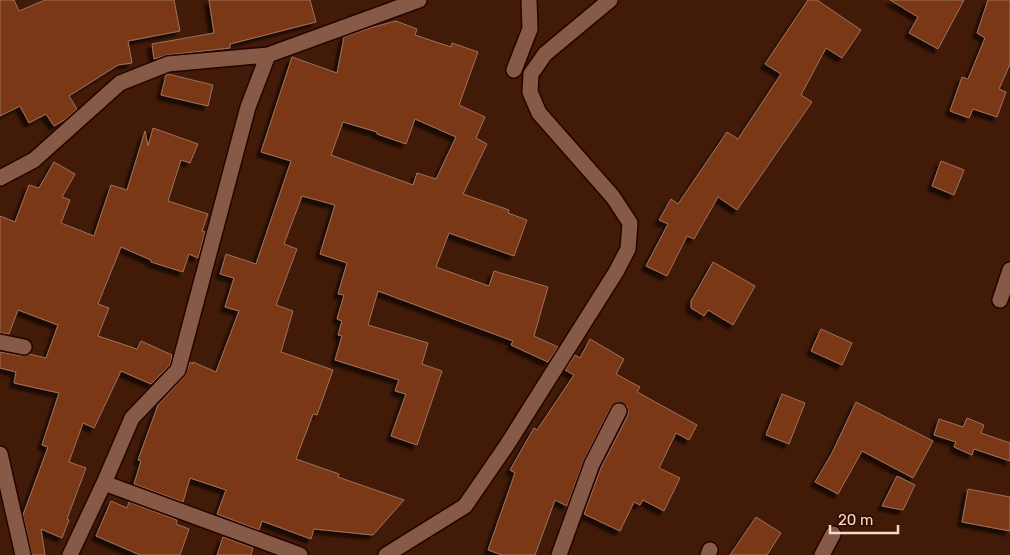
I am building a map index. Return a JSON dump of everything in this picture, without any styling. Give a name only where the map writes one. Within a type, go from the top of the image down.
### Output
[{"type":"street","points":[[0,178],[34,160],[120,83],[168,64],[268,55],[420,0]]},
{"type":"street","points":[[514,70],[530,29],[529,0]]},
{"type":"street","points":[[386,555],[465,506],[507,445],[616,272],[628,249],[630,223],[613,197],[539,113],[530,92],[531,74],[545,54],[610,0]]},
{"type":"street","points":[[70,555],[132,418],[178,370],[248,107],[268,55]]},
{"type":"street","points":[[1000,300],[1010,270]]},
{"type":"street","points":[[0,342],[24,347]]},
{"type":"street","points":[[559,555],[592,464],[619,411]]},
{"type":"street","points":[[0,454],[23,555]]},
{"type":"street","points":[[104,483],[300,555]]},
{"type":"street","points":[[822,555],[833,534]]},
{"type":"building","points":[[0,0],[14,0],[19,11],[45,0],[174,0],[180,31],[128,41],[132,63],[118,65],[69,96],[77,109],[66,119],[54,126],[46,114],[29,123],[20,106],[0,116]]},
{"type":"building","points":[[209,0],[310,0],[316,22],[230,44],[230,48],[167,55],[154,59],[152,44],[214,33]]},
{"type":"building","points":[[808,0],[817,0],[861,30],[842,58],[826,48],[801,95],[812,102],[737,210],[718,197],[694,239],[687,236],[667,276],[646,266],[668,224],[659,220],[671,199],[678,204],[727,132],[738,139],[781,74],[765,64]]},
{"type":"building","points":[[890,0],[964,0],[938,49],[909,33],[918,17]]},
{"type":"building","points":[[988,0],[1010,0],[1010,64],[999,89],[1006,92],[997,117],[973,109],[969,118],[950,111],[962,77],[968,79],[985,38],[977,33]]},
{"type":"building","points":[[396,21],[417,29],[415,35],[451,47],[452,43],[478,52],[459,105],[485,117],[476,138],[487,144],[463,194],[509,210],[508,213],[527,220],[514,256],[449,233],[436,267],[489,286],[494,271],[548,287],[534,336],[558,347],[548,362],[511,345],[513,341],[378,291],[368,325],[428,343],[422,364],[442,371],[417,445],[391,436],[406,394],[395,391],[399,380],[335,360],[342,336],[338,335],[342,321],[337,319],[344,295],[338,294],[347,263],[320,254],[335,205],[302,196],[284,244],[297,249],[276,305],[293,311],[281,352],[333,370],[317,415],[313,414],[296,459],[339,474],[338,477],[404,500],[373,535],[314,529],[311,539],[262,521],[259,530],[217,514],[226,490],[190,478],[183,502],[134,484],[141,461],[138,460],[158,405],[185,376],[190,362],[216,372],[239,311],[225,307],[234,278],[220,274],[226,254],[256,264],[291,161],[261,152],[292,57],[337,73],[344,37]],"holes":[[[415,119],[456,137],[436,179],[417,173],[413,185],[331,155],[343,122],[377,132],[377,134],[406,144]]]},
{"type":"building","points":[[166,75],[213,85],[208,106],[161,95]]},
{"type":"building","points":[[153,128],[198,144],[190,163],[181,160],[168,201],[208,214],[202,231],[205,232],[198,258],[189,254],[183,272],[151,262],[151,260],[121,247],[98,304],[109,308],[98,336],[137,349],[141,341],[172,355],[170,365],[151,384],[121,371],[94,428],[83,423],[69,462],[86,468],[67,519],[69,520],[62,538],[41,529],[45,555],[32,555],[23,515],[48,447],[42,445],[59,393],[14,383],[16,372],[0,368],[0,352],[22,356],[29,354],[46,358],[58,325],[18,310],[9,334],[0,333],[0,216],[15,222],[29,185],[39,188],[54,162],[75,174],[62,197],[70,200],[61,223],[94,236],[111,185],[127,190],[145,131],[148,146]]},
{"type":"building","points":[[941,161],[964,170],[954,195],[932,186]]},
{"type":"building","points":[[713,262],[755,286],[733,325],[708,310],[704,316],[691,308],[691,301]]},
{"type":"building","points":[[821,329],[852,343],[842,365],[811,351]]},
{"type":"building","points":[[590,339],[624,359],[616,374],[640,387],[637,392],[697,425],[689,440],[676,433],[659,468],[680,478],[664,511],[643,500],[640,505],[634,502],[620,531],[584,514],[601,468],[628,415],[627,406],[618,402],[611,407],[584,460],[567,506],[555,500],[535,555],[502,555],[488,550],[515,473],[510,470],[534,428],[537,430],[574,375],[565,370],[575,355],[580,358]]},
{"type":"building","points":[[782,394],[805,403],[789,444],[766,435]]},
{"type":"building","points":[[856,402],[933,441],[913,478],[862,451],[838,494],[815,482],[832,453]]},
{"type":"building","points":[[967,418],[984,425],[981,433],[1010,443],[1010,461],[974,449],[972,455],[954,447],[956,442],[934,435],[939,419],[963,427]]},
{"type":"building","points":[[897,476],[915,485],[903,510],[882,506]]},
{"type":"building","points":[[968,489],[1010,497],[1010,531],[962,522]]},
{"type":"building","points":[[111,501],[127,508],[129,502],[177,520],[176,524],[189,529],[180,555],[140,555],[96,536]]},
{"type":"building","points":[[756,517],[781,533],[767,555],[730,555]]},
{"type":"building","points":[[223,537],[253,548],[251,555],[217,555]]}]
